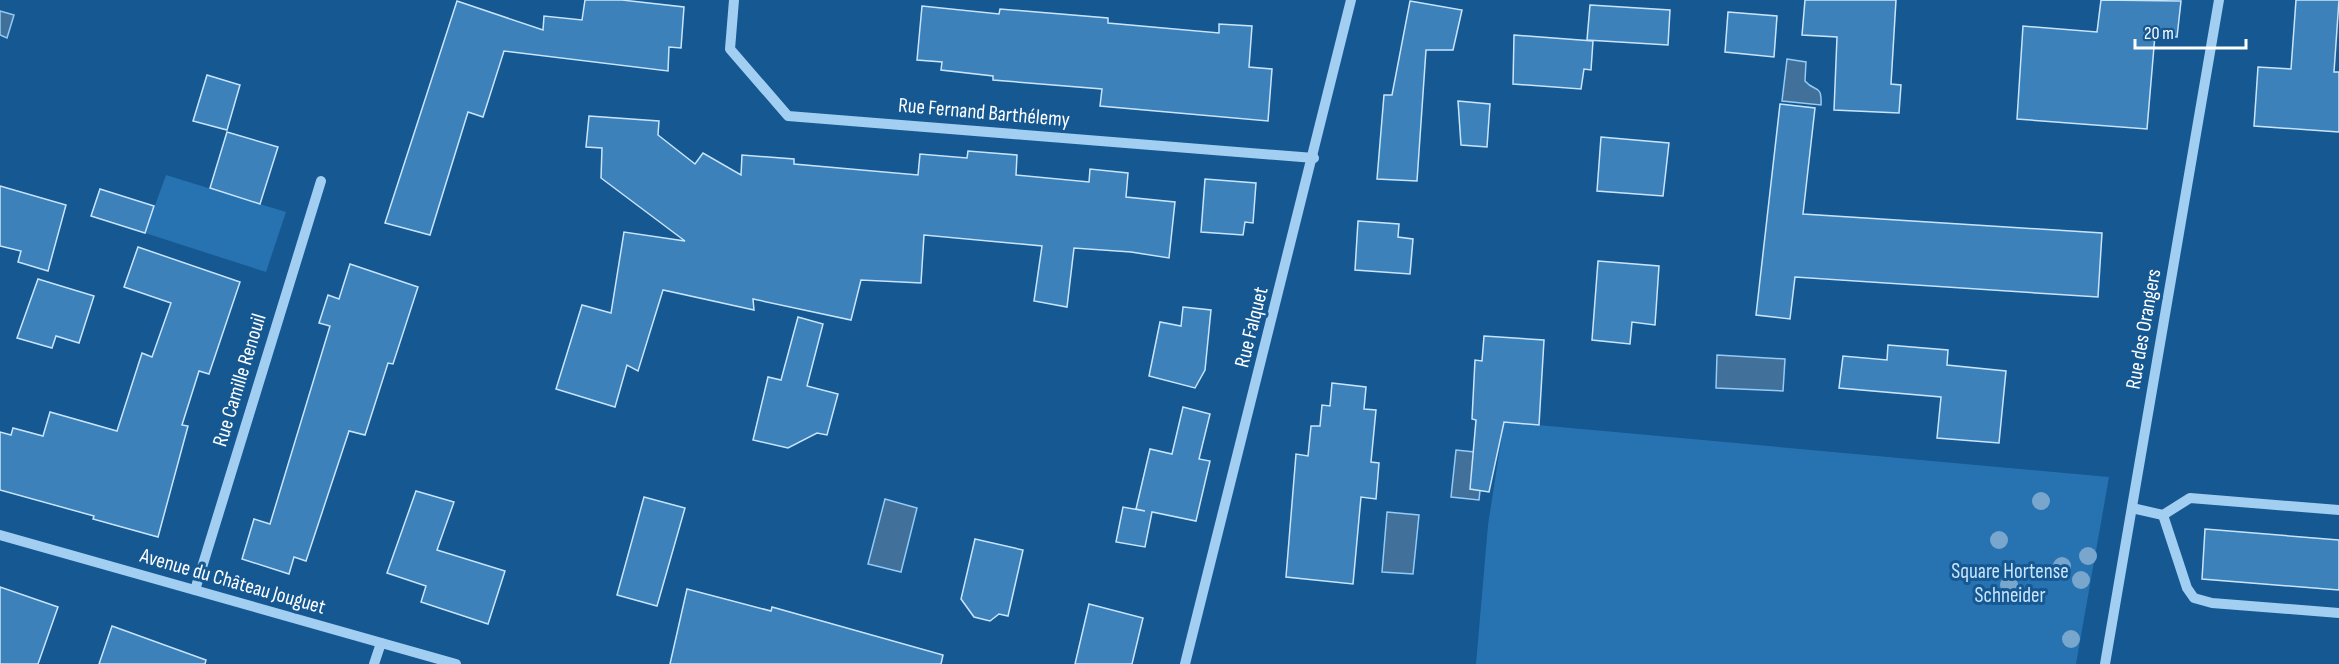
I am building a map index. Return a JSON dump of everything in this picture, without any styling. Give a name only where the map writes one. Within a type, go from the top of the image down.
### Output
[{"type":"street","name":"Rue Fernand Barthélemy","points":[[734,0],[730,49],[788,116],[1314,158]]},
{"type":"street","name":"Rue Falquet","points":[[1185,664],[1314,158],[1351,0]]},
{"type":"street","name":"Rue des Orangers","points":[[2105,664],[2219,0]]},
{"type":"street","name":"Rue Camille Renouil","points":[[195,590],[321,181]]},
{"type":"street","points":[[2132,508],[2163,514],[2190,498],[2339,510]]},
{"type":"street","points":[[2163,514],[2187,588],[2194,598],[2212,603],[2339,613]]},
{"type":"street","name":"Avenue du Château Jouguet","points":[[0,535],[456,664]]},
{"type":"street","points":[[374,664],[381,644]]},
{"type":"green space","points":[[166,175],[286,212],[266,272],[145,233]]},
{"type":"green space","name":"Square Hortense Schneider","points":[[1504,422],[2109,477],[2076,664],[1476,664],[1488,525]]},
{"type":"shaded area","points":[[0,11],[14,15],[7,38],[0,35]]},
{"type":"shaded area","points":[[1787,59],[1806,62],[1805,81],[1819,91],[1821,105],[1782,101]]},
{"type":"shaded area","points":[[1717,355],[1785,359],[1783,391],[1716,388]]},
{"type":"shaded area","points":[[1456,450],[1484,453],[1479,500],[1451,497]]},
{"type":"shaded area","points":[[885,499],[917,508],[901,572],[868,564]]},
{"type":"shaded area","points":[[1387,512],[1419,515],[1413,574],[1382,572]]},
{"type":"building","points":[[585,0],[622,0],[684,7],[681,48],[669,47],[668,71],[504,51],[483,117],[468,112],[430,235],[385,223],[457,1],[543,30],[544,16],[582,20]]},
{"type":"building","points":[[1805,0],[1896,0],[1891,84],[1901,85],[1899,113],[1834,110],[1837,37],[1802,35]]},
{"type":"building","points":[[2101,0],[2181,1],[2177,37],[2155,35],[2147,129],[2017,119],[2023,26],[2097,32]]},
{"type":"building","points":[[2296,0],[2339,0],[2334,72],[2339,72],[2339,132],[2254,126],[2258,67],[2291,69]]},
{"type":"building","points":[[1410,1],[1462,10],[1453,50],[1426,50],[1417,181],[1377,179],[1384,95],[1392,95]]},
{"type":"building","points":[[1590,5],[1670,10],[1668,45],[1587,40]]},
{"type":"building","points":[[922,6],[999,14],[1000,9],[1108,18],[1108,23],[1219,33],[1219,24],[1252,26],[1249,67],[1272,69],[1268,121],[1100,106],[1102,89],[993,80],[993,76],[941,70],[942,62],[917,60]]},
{"type":"building","points":[[1728,12],[1777,16],[1774,57],[1725,52]]},
{"type":"building","points":[[1514,35],[1593,41],[1591,70],[1584,69],[1581,89],[1513,84]]},
{"type":"building","points":[[207,75],[240,85],[227,130],[193,121]]},
{"type":"building","points":[[1458,101],[1490,104],[1487,147],[1461,145]]},
{"type":"building","points":[[1780,104],[1815,108],[1803,214],[2102,233],[2098,297],[1795,277],[1790,319],[1756,315]]},
{"type":"building","points":[[589,116],[659,121],[658,135],[695,164],[703,153],[741,175],[742,155],[794,159],[794,164],[918,175],[920,154],[967,158],[968,151],[1017,155],[1016,175],[1089,182],[1090,169],[1128,173],[1126,197],[1175,202],[1169,258],[1131,252],[1074,248],[1067,307],[1034,301],[1042,246],[924,235],[921,283],[861,280],[851,320],[753,299],[754,310],[663,290],[638,371],[627,365],[615,407],[556,389],[582,305],[611,313],[624,232],[685,241],[601,178],[602,148],[586,147]]},
{"type":"building","points":[[227,132],[278,147],[260,204],[210,188]]},
{"type":"building","points":[[1601,137],[1669,143],[1663,196],[1597,191]]},
{"type":"building","points":[[1205,179],[1256,183],[1253,223],[1245,222],[1243,235],[1201,232]]},
{"type":"building","points":[[0,186],[66,205],[48,271],[18,262],[21,251],[0,246]]},
{"type":"building","points":[[100,189],[154,206],[145,233],[91,216]]},
{"type":"building","points":[[1358,221],[1399,224],[1398,237],[1413,239],[1410,274],[1355,270]]},
{"type":"building","points":[[138,247],[240,282],[209,374],[199,371],[182,425],[188,426],[158,537],[93,519],[94,516],[0,490],[0,432],[11,435],[13,428],[43,436],[50,412],[117,431],[142,353],[152,357],[171,303],[124,287]]},
{"type":"building","points":[[1598,261],[1659,266],[1655,325],[1632,322],[1630,344],[1592,340]]},
{"type":"building","points":[[350,264],[418,287],[393,364],[388,363],[365,435],[349,431],[306,561],[294,557],[289,574],[242,559],[254,519],[270,524],[330,326],[319,323],[328,295],[339,299]]},
{"type":"building","points":[[38,279],[94,296],[79,343],[56,336],[52,348],[17,338]]},
{"type":"building","points":[[1183,307],[1211,310],[1205,370],[1195,388],[1149,376],[1160,322],[1181,326]]},
{"type":"building","points":[[798,317],[823,324],[807,386],[838,394],[827,435],[817,433],[788,448],[753,440],[768,377],[781,380]]},
{"type":"building","points":[[1484,336],[1544,340],[1539,425],[1504,422],[1489,492],[1470,489],[1476,420],[1472,419],[1475,360],[1482,361]]},
{"type":"building","points":[[1888,345],[1948,350],[1947,365],[2006,371],[1999,443],[1937,438],[1941,397],[1839,388],[1843,356],[1887,360]]},
{"type":"building","points":[[1332,383],[1366,387],[1364,409],[1376,410],[1371,462],[1379,463],[1376,499],[1361,497],[1353,584],[1286,577],[1296,454],[1308,456],[1311,426],[1320,426],[1322,405],[1330,406]]},
{"type":"building","points":[[1183,407],[1210,414],[1199,459],[1210,461],[1196,521],[1152,512],[1145,547],[1116,542],[1123,507],[1145,511],[1136,509],[1150,449],[1172,454]]},
{"type":"building","points":[[416,491],[454,502],[437,550],[505,571],[488,624],[421,602],[426,586],[387,573]]},
{"type":"building","points":[[644,497],[685,508],[657,606],[617,595]]},
{"type":"building","points":[[2205,529],[2339,540],[2339,590],[2202,579]]},
{"type":"building","points":[[975,539],[1023,550],[1008,616],[999,614],[990,621],[974,617],[961,599]]},
{"type":"building","points":[[0,587],[58,607],[38,664],[0,664]]},
{"type":"building","points":[[687,589],[771,611],[772,607],[943,655],[941,664],[670,664]]},
{"type":"building","points":[[1089,604],[1143,618],[1132,664],[1075,664]]},
{"type":"building","points":[[112,626],[206,660],[205,664],[99,664]]}]
